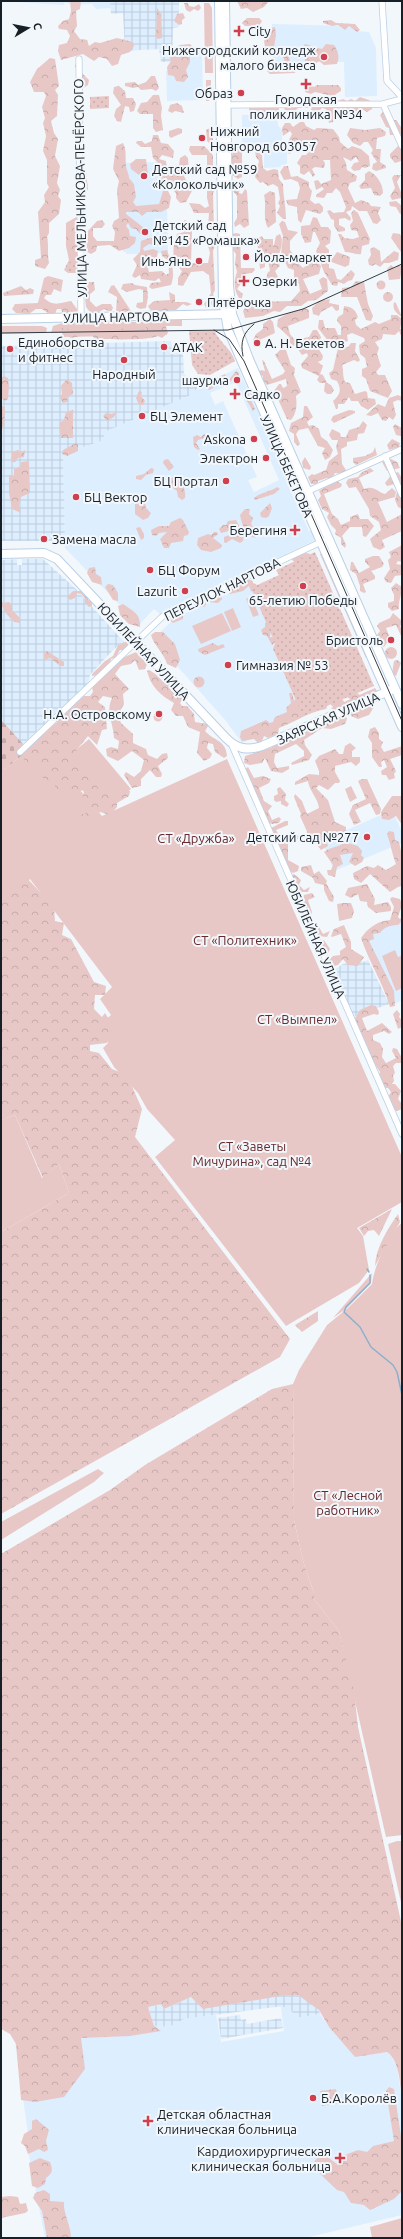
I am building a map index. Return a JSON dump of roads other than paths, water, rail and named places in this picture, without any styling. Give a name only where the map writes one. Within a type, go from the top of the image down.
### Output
[{"type":"main road","name":"УЛИЦА БЕКЕТОВА","points":[[219,1],[228,314],[232,342],[402,727]]},
{"type":"main road","name":"УЛИЦА БЕКЕТОВА","points":[[225,1],[230,292],[228,314],[240,337],[308,492],[398,687],[402,704]]},
{"type":"main road","name":"УЛИЦА НАРТОВА","points":[[1,319],[228,314]]},
{"type":"main road","name":"ЮБИЛЕЙНАЯ УЛИЦА","points":[[1,554],[44,553],[56,559],[231,744]]},
{"type":"main road","name":"ЗАЯРСКАЯ УЛИЦА","points":[[231,744],[243,749],[254,749],[398,687]]},
{"type":"street","points":[[227,105],[383,104],[402,98],[387,82],[382,1]]},
{"type":"street","name":"УЛИЦА МЕЛЬНИКОВА-ПЕЧЁРСКОГО","points":[[79,58],[81,318]]},
{"type":"street","points":[[383,104],[402,146]]},
{"type":"street","points":[[300,495],[402,449]]},
{"type":"street","points":[[385,456],[402,495]]},
{"type":"street","name":"ПЕРЕУЛОК НАРТОВА","points":[[20,752],[163,616],[329,538]]},
{"type":"street","name":"ЮБИЛЕЙНАЯ УЛИЦА","points":[[231,744],[402,1134]]},
{"type":"waterway","points":[[370,1275],[370,1283],[346,1307],[344,1312],[360,1327],[371,1347],[393,1365],[397,1372],[402,1395]]},
{"type":"tram line","points":[[1,333],[228,330],[303,309],[402,264]]},
{"type":"tram line","points":[[243,356],[243,338],[254,324]]},
{"type":"tram line","points":[[214,330],[229,339],[244,361],[402,721]]},
{"type":"place","name":"City","points":[[239,31]]},
{"type":"place","name":"Нижегородский колледж малого бизнеса","points":[[324,57]]},
{"type":"place","name":"Городская поликлиника №34","points":[[306,84]]},
{"type":"place","name":"Образ","points":[[241,93]]},
{"type":"place","name":"Нижний Новгород 603057","points":[[202,138]]},
{"type":"place","name":"Детский сад №59 «Колокольчик»","points":[[144,176]]},
{"type":"place","name":"Детский сад №145 «Ромашка»","points":[[145,232]]},
{"type":"place","name":"Йола-маркет","points":[[246,257]]},
{"type":"place","name":"Инь-Янь","points":[[199,261]]},
{"type":"place","name":"Озерки","points":[[244,281]]},
{"type":"place","name":"Пятёрочка","points":[[199,302]]},
{"type":"place","name":"А. Н. Бекетов","points":[[257,343]]},
{"type":"place","name":"АТАК","points":[[164,347]]},
{"type":"place","name":"Единоборства и фитнес","points":[[10,349]]},
{"type":"place","name":"Народный","points":[[124,360]]},
{"type":"place","name":"шаурма","points":[[237,380]]},
{"type":"place","name":"Садко","points":[[235,394]]},
{"type":"place","name":"БЦ Элемент","points":[[142,416]]},
{"type":"place","name":"Askona","points":[[254,439]]},
{"type":"place","name":"Электрон","points":[[266,458]]},
{"type":"place","name":"БЦ Портал","points":[[226,481]]},
{"type":"place","name":"БЦ Вектор","points":[[76,497]]},
{"type":"place","name":"Берегиня","points":[[295,530]]},
{"type":"place","name":"Замена масла","points":[[44,539]]},
{"type":"place","name":"БЦ Форум","points":[[150,570]]},
{"type":"place","name":"65-летию Победы","points":[[303,586]]},
{"type":"place","name":"Lazurit","points":[[185,591]]},
{"type":"place","name":"Бристоль","points":[[391,640]]},
{"type":"place","name":"Гимназия № 53","points":[[228,665]]},
{"type":"place","name":"Н.А. Островскому","points":[[159,714]]},
{"type":"place","name":"Детский сад №277","points":[[367,837]]},
{"type":"place","name":"Б.А.Королёв","points":[[313,2098]]},
{"type":"place","name":"Детская областная клиническая больница","points":[[148,2121]]},
{"type":"place","name":"Кардиохирургическая клиническая больница","points":[[340,2158]]},
{"type":"park label","name":"СТ «Дружба»","points":[[196,838]]},
{"type":"park label","name":"СТ «Политехник»","points":[[245,940]]},
{"type":"park label","name":"СТ «Вымпел»","points":[[297,1019]]},
{"type":"park label","name":"СТ «Заветы Мичурина», сад №4","points":[[252,1154]]},
{"type":"park label","name":"СТ «Лесной работник»","points":[[348,1502]]}]
